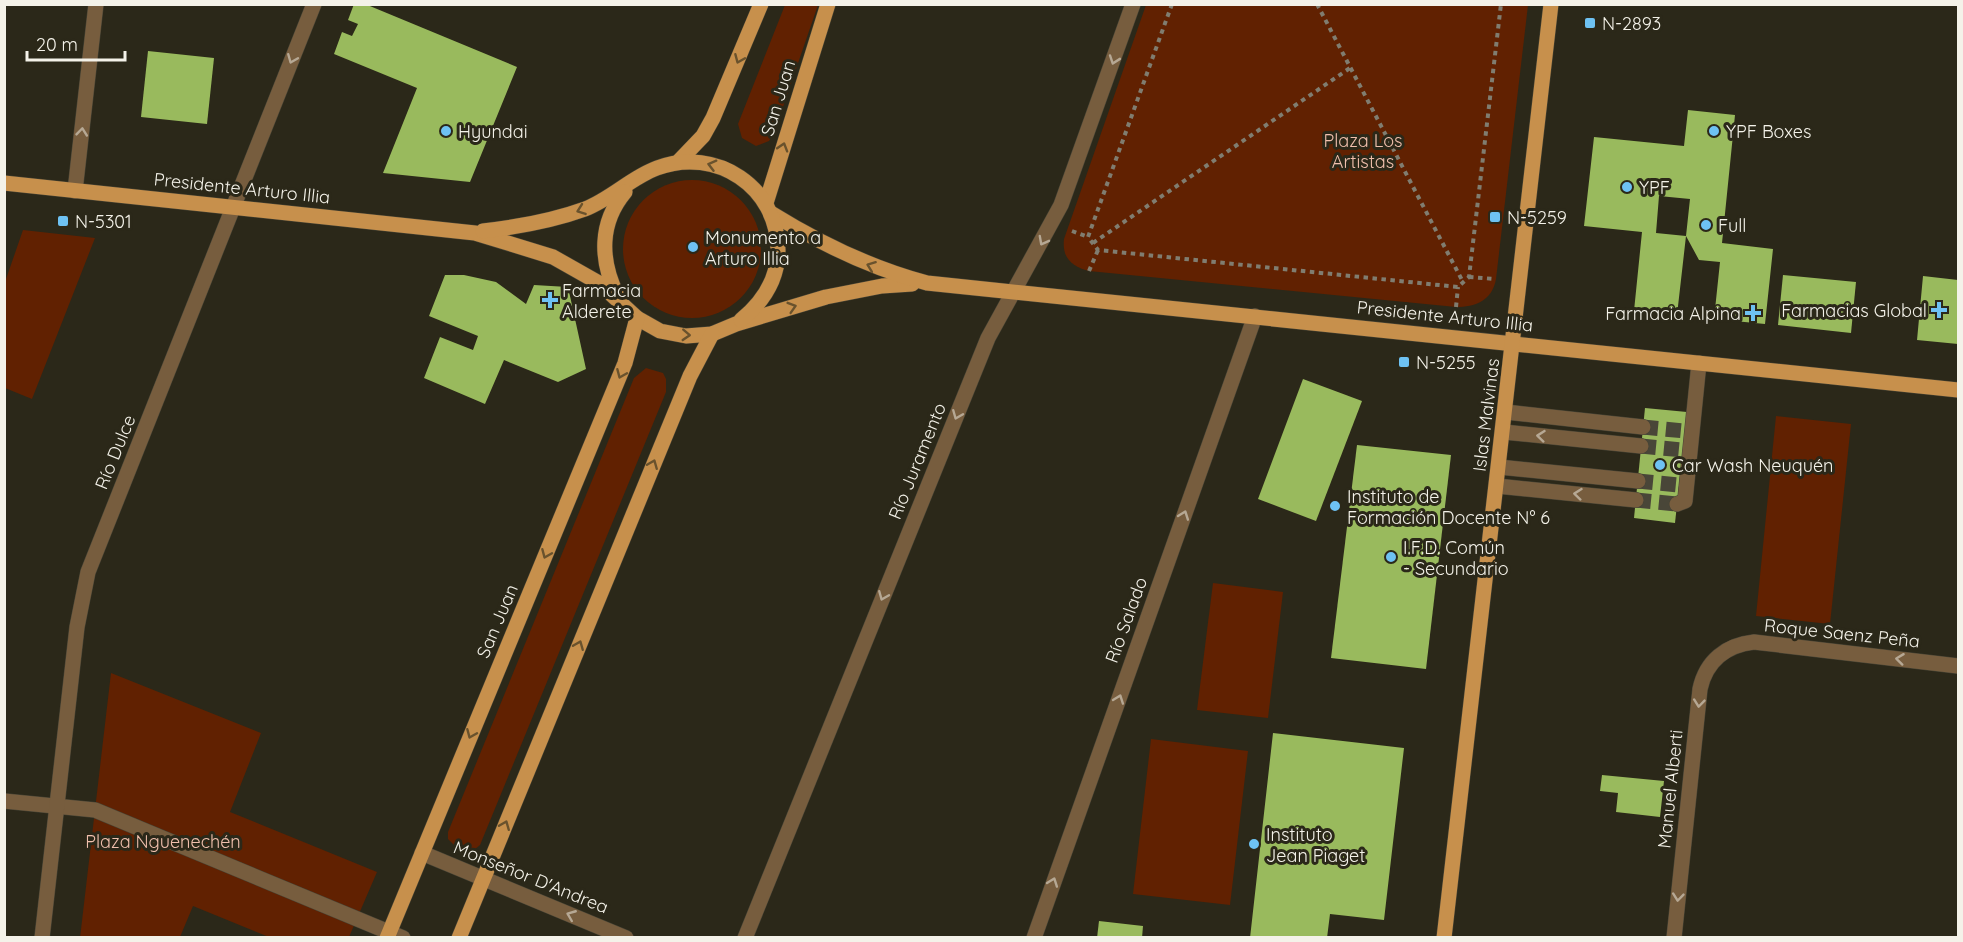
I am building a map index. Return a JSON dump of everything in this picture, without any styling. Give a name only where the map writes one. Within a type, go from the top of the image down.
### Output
[{"type":"main road","points":[[679,162],[703,136],[713,118],[761,4]]},
{"type":"main road","name":"San Juan","points":[[768,208],[828,4]]},
{"type":"main road","name":"Islas Malvinas","points":[[1444,938],[1514,343],[1551,4]]},
{"type":"main road","name":"Presidente Arturo Illia","points":[[475,232],[561,217],[609,198],[654,169],[679,162],[704,162],[728,169],[750,184],[768,208],[778,237],[778,263],[770,287],[756,308],[736,324]]},
{"type":"main road","name":"Presidente Arturo Illia","points":[[4,183],[475,232],[553,257],[599,283],[637,318],[660,331],[686,336],[712,334],[736,324],[853,291],[927,283]]},
{"type":"main road","name":"Presidente Arturo Illia","points":[[618,299],[608,276],[604,251],[606,225],[617,202],[633,183]]},
{"type":"main road","name":"Presidente Arturo Illia","points":[[768,208],[835,251],[897,275],[927,283],[1959,390]]},
{"type":"main road","name":"San Juan","points":[[393,936],[422,853],[625,363],[637,318]]},
{"type":"main road","points":[[459,938],[690,376],[712,334]]},
{"type":"street","points":[[75,190],[96,4]]},
{"type":"street","name":"Río Dulce","points":[[42,938],[80,608],[88,572],[314,4]]},
{"type":"street","name":"Río Juramento","points":[[745,938],[988,338],[1061,205],[1133,4]]},
{"type":"street","name":"Río Salado","points":[[1034,938],[1255,316]]},
{"type":"street","points":[[1677,504],[1685,501],[1683,485],[1686,450],[1699,363]]},
{"type":"street","points":[[1506,412],[1643,427]]},
{"type":"street","points":[[1503,432],[1641,446]]},
{"type":"street","points":[[1499,467],[1638,481]]},
{"type":"street","points":[[1497,486],[1636,500]]},
{"type":"street","name":"Roque Saenz Peña","points":[[1722,652],[1732,646],[1754,642],[1959,666]]},
{"type":"street","name":"Manuel Alberti","points":[[1674,938],[1700,689],[1707,667],[1722,652]]},
{"type":"street","points":[[4,801],[95,810],[393,936]]},
{"type":"street","name":"Monseñor D'Andrea","points":[[422,853],[626,938]]},
{"type":"path","points":[[1088,237],[1172,4]]},
{"type":"path","points":[[1317,4],[1463,282]]},
{"type":"path","points":[[1456,307],[1458,288],[1469,277],[1501,4]]},
{"type":"path","points":[[1092,243],[1350,68]]},
{"type":"path","points":[[1068,229],[1088,237],[1098,250],[1458,288]]},
{"type":"path","points":[[1089,271],[1098,250]]},
{"type":"path","points":[[1469,277],[1496,279]]},
{"type":"green space","points":[[785,5],[818,5],[775,130],[769,141],[756,146],[742,138],[738,124]]},
{"type":"green space","name":"Plaza Los Artistas","points":[[1146,5],[1528,5],[1496,279],[1487,298],[1470,306],[1456,307],[1089,271],[1073,264],[1066,256],[1064,239]]},
{"type":"green space","points":[[692,180],[719,185],[731,191],[741,200],[750,210],[756,222],[761,249],[756,276],[750,288],[741,298],[731,307],[719,313],[692,318],[665,313],[653,307],[643,298],[634,288],[628,276],[623,249],[628,222],[634,210],[643,200],[653,191],[665,185]]},
{"type":"green space","points":[[23,230],[95,238],[32,399],[5,388],[5,282]]},
{"type":"green space","points":[[646,368],[663,373],[666,379],[666,392],[480,845],[474,850],[459,850],[448,839],[448,832],[634,378]]},
{"type":"green space","points":[[1776,416],[1851,424],[1830,624],[1756,616]]},
{"type":"green space","points":[[1213,583],[1283,592],[1268,718],[1197,710]]},
{"type":"green space","name":"Plaza Nguenechén","points":[[111,673],[261,733],[230,812],[377,872],[349,937],[269,937],[193,906],[180,937],[80,938]]},
{"type":"green space","points":[[1151,739],[1248,751],[1230,905],[1133,894]]},
{"type":"building","name":"Hyundai","points":[[354,4],[365,4],[517,67],[470,182],[383,173],[417,88],[334,54],[342,32],[352,36],[358,24],[348,20]]},
{"type":"building","points":[[148,51],[214,58],[207,124],[141,117]]},
{"type":"building","points":[[1688,110],[1735,115],[1722,243],[1773,249],[1765,324],[1714,319],[1720,262],[1699,260],[1686,236],[1677,315],[1634,311],[1642,232],[1584,226],[1594,137],[1684,146]],"holes":[[[1659,196],[1690,199],[1686,236],[1656,233]]]},
{"type":"building","points":[[445,275],[464,275],[496,282],[526,304],[534,285],[568,287],[586,369],[558,382],[504,360],[485,404],[424,378],[440,337],[473,350],[478,336],[429,316]]},
{"type":"building","points":[[1783,275],[1856,282],[1851,333],[1778,325]]},
{"type":"building","name":"Farmacias Global","points":[[1923,276],[1958,280],[1958,344],[1917,340]]},
{"type":"building","points":[[1303,379],[1362,401],[1316,521],[1258,499]]},
{"type":"building","name":"Car Wash Neuquén","points":[[1645,408],[1687,412],[1675,523],[1634,518]]},
{"type":"building","name":"I.F.D. Común - Secundario","points":[[1357,445],[1451,455],[1426,669],[1331,658]]},
{"type":"building","points":[[1273,733],[1404,748],[1384,920],[1330,914],[1327,938],[1250,938]]},
{"type":"building","points":[[1602,775],[1664,781],[1660,817],[1616,812],[1618,793],[1600,791]]},
{"type":"building","points":[[1099,921],[1143,926],[1142,938],[1097,938]]},
{"type":"tunnel","points":[[1643,427],[1685,431]]},
{"type":"tunnel","points":[[1641,446],[1683,450]]},
{"type":"tunnel","points":[[1638,481],[1679,485]]},
{"type":"tunnel","points":[[1636,500],[1677,504]]},
{"type":"place","name":"N-2893","points":[[1590,23]]},
{"type":"place","name":"Hyundai","points":[[446,131]]},
{"type":"place","name":"YPF Boxes","points":[[1714,131]]},
{"type":"place","name":"YPF","points":[[1627,187]]},
{"type":"place","name":"N-5259","points":[[1495,217]]},
{"type":"place","name":"N-5301","points":[[63,221]]},
{"type":"place","name":"Full","points":[[1706,225]]},
{"type":"place","name":"Monumento a Arturo Illia","points":[[693,247]]},
{"type":"place","name":"Farmacia Alderete","points":[[550,300]]},
{"type":"place","name":"Farmacias Global","points":[[1939,310]]},
{"type":"place","name":"Farmacia Alpina","points":[[1753,313]]},
{"type":"place","name":"N-5255","points":[[1404,362]]},
{"type":"place","name":"Car Wash Neuquén","points":[[1660,465]]},
{"type":"place","name":"Instituto de Formación Docente N° 6","points":[[1335,506]]},
{"type":"place","name":"I.F.D. Común - Secundario","points":[[1391,557]]},
{"type":"place","name":"Instituto Jean Piaget","points":[[1254,844]]}]
